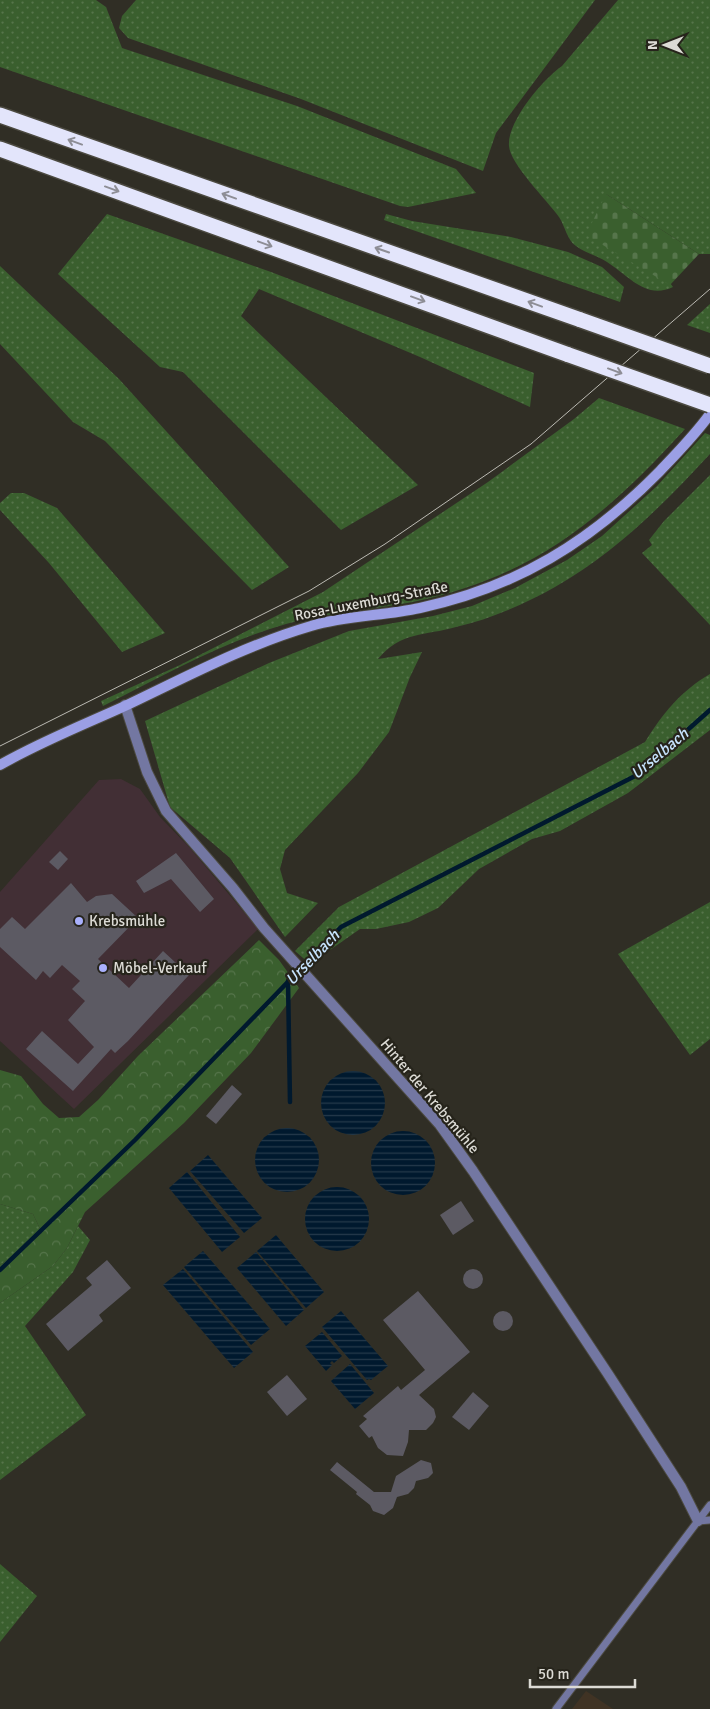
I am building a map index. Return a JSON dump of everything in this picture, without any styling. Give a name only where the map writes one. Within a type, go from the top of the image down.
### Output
[{"type":"highway","points":[[0,115],[710,366]]},
{"type":"highway","points":[[0,149],[710,405]]},
{"type":"main road","name":"Rosa-Luxemburg-Straße","points":[[0,765],[25,751],[182,677],[266,640],[314,625],[418,609],[464,597],[506,582],[554,558],[594,531],[632,499],[695,434],[710,414]]},
{"type":"street","name":"Hinter der Krebsmühle","points":[[126,705],[147,772],[166,811],[233,888],[264,928],[440,1126],[473,1171],[681,1487],[698,1521]]},
{"type":"lane","points":[[556,1709],[710,1505]]},
{"type":"lane","points":[[698,1521],[710,1520]]},
{"type":"shaded area","name":"Krebsmühle","points":[[121,779],[140,789],[160,817],[190,848],[258,929],[74,1109],[0,1041],[0,892],[99,780]]},
{"type":"shaded area","points":[[586,1691],[613,1709],[572,1709]]},
{"type":"green space","points":[[0,0],[96,0],[106,7],[122,48],[297,106],[456,169],[476,193],[408,207],[400,206],[0,67]]},
{"type":"green space","points":[[136,0],[595,0],[496,133],[483,171],[301,99],[128,38],[119,28],[122,16]]},
{"type":"green space","points":[[618,0],[710,0],[710,254],[699,254],[606,194],[673,287],[663,290],[654,291],[638,285],[607,262],[583,251],[573,243],[568,237],[559,217],[522,172],[511,154],[509,146],[514,125],[527,102],[545,81],[562,66]]},
{"type":"green space","points":[[606,194],[699,254],[670,285],[586,235]]},
{"type":"green space","points":[[107,214],[271,272],[534,373],[530,407],[420,357],[259,289],[241,316],[418,485],[341,530],[183,372],[160,367],[58,274]]},
{"type":"green space","points":[[386,214],[412,221],[511,237],[568,252],[602,267],[624,287],[620,302],[384,220]]},
{"type":"green space","points":[[0,266],[119,379],[289,567],[252,590],[105,441],[73,422],[0,344]]},
{"type":"green space","points":[[710,304],[710,333],[687,325]]},
{"type":"green space","points":[[599,398],[685,429],[625,490],[564,540],[531,560],[495,577],[456,591],[413,602],[302,620],[262,631],[193,660],[103,706],[101,701],[180,665],[323,592],[488,482],[574,419]]},
{"type":"green space","points":[[705,433],[710,435],[710,454],[657,509],[618,543],[577,574],[532,599],[494,615],[469,624],[405,639],[396,643],[378,659],[422,652],[410,677],[389,732],[358,773],[285,850],[280,869],[287,893],[318,903],[285,937],[230,858],[170,807],[145,721],[269,663],[349,631],[433,616],[472,606],[515,588],[567,560],[602,536],[657,486]]},
{"type":"green space","points":[[710,475],[710,625],[642,553],[652,545],[649,540],[664,521]]},
{"type":"green space","points":[[11,493],[24,493],[57,508],[165,633],[122,652],[49,563],[0,510],[0,503]]},
{"type":"green space","points":[[710,674],[710,730],[628,793],[560,831],[532,839],[479,869],[438,908],[409,922],[376,929],[360,929],[310,964],[295,951],[339,907],[645,742],[681,695]]},
{"type":"green space","points":[[710,902],[710,1039],[690,1055],[618,954]]},
{"type":"green space","points":[[259,940],[279,960],[299,988],[251,1053],[184,1123],[85,1212],[67,1248],[53,1266],[0,1303],[0,1265],[42,1233],[33,1214],[0,1204],[0,1070],[21,1076],[43,1104],[59,1118],[79,1117],[98,1100],[138,1056]]},
{"type":"green space","points":[[0,1204],[33,1214],[42,1233],[0,1265]]},
{"type":"green space","points":[[78,1226],[90,1240],[73,1272],[25,1326],[86,1415],[0,1480],[0,1303],[53,1266],[67,1248]]},
{"type":"green space","points":[[0,1564],[37,1596],[0,1642]]},
{"type":"water","points":[[353,1071],[371,1077],[379,1085],[385,1103],[379,1121],[371,1129],[353,1135],[335,1129],[327,1121],[321,1103],[327,1085],[335,1077]]},
{"type":"water","points":[[287,1128],[305,1133],[310,1137],[314,1142],[319,1160],[314,1178],[310,1183],[305,1187],[287,1192],[269,1187],[264,1183],[260,1178],[255,1160],[260,1142],[264,1137],[269,1133]]},
{"type":"water","points":[[403,1131],[415,1134],[426,1140],[432,1151],[435,1163],[432,1175],[426,1186],[415,1192],[403,1195],[391,1192],[380,1186],[374,1175],[371,1163],[374,1151],[380,1140],[391,1134]]},
{"type":"water","points":[[208,1155],[262,1218],[244,1233],[190,1171]]},
{"type":"water","points":[[187,1172],[240,1237],[222,1252],[169,1188]]},
{"type":"water","points":[[337,1187],[355,1193],[363,1201],[369,1219],[363,1237],[355,1245],[337,1251],[319,1245],[311,1237],[305,1219],[311,1201],[319,1193]]},
{"type":"water","points":[[276,1235],[324,1292],[306,1308],[257,1251]]},
{"type":"water","points":[[203,1251],[270,1329],[251,1345],[184,1267]]},
{"type":"water","points":[[256,1252],[304,1310],[286,1326],[237,1268]]},
{"type":"water","points":[[183,1269],[253,1352],[234,1368],[163,1285]]},
{"type":"water","points":[[341,1311],[388,1366],[371,1380],[367,1380],[322,1327]]},
{"type":"water","points":[[322,1332],[342,1356],[334,1363],[332,1361],[330,1363],[332,1365],[326,1371],[305,1346]]},
{"type":"water","points":[[350,1364],[374,1393],[355,1409],[331,1381]]},
{"type":"building","points":[[60,851],[68,859],[58,870],[49,862]]},
{"type":"building","points":[[176,853],[214,899],[200,912],[171,879],[144,893],[136,881]]},
{"type":"building","points":[[71,883],[87,902],[96,896],[112,894],[138,918],[98,959],[129,988],[163,951],[189,975],[128,1041],[115,1053],[111,1049],[73,1091],[26,1049],[42,1031],[78,1064],[94,1047],[68,1020],[85,1001],[72,989],[80,981],[62,965],[50,978],[43,971],[36,980],[0,947],[0,929],[12,917],[25,929]]},
{"type":"building","points":[[232,1085],[242,1094],[216,1124],[206,1116]]},
{"type":"building","points":[[461,1201],[474,1221],[453,1235],[440,1215]]},
{"type":"building","points":[[107,1260],[131,1288],[99,1315],[103,1321],[68,1351],[46,1324],[92,1285],[86,1278]]},
{"type":"building","points":[[473,1269],[480,1272],[483,1279],[480,1286],[473,1289],[466,1286],[463,1279],[466,1272]]},
{"type":"building","points":[[418,1291],[470,1352],[419,1395],[434,1409],[436,1417],[433,1423],[426,1430],[409,1430],[408,1442],[403,1456],[387,1455],[378,1448],[372,1436],[369,1438],[359,1426],[367,1419],[363,1416],[398,1386],[401,1390],[425,1370],[383,1320]]},
{"type":"building","points":[[499,1311],[507,1311],[513,1317],[513,1325],[507,1331],[499,1331],[493,1325],[493,1317]]},
{"type":"building","points":[[287,1375],[307,1399],[287,1416],[267,1392]]},
{"type":"building","points":[[473,1392],[489,1406],[469,1430],[452,1417]]},
{"type":"building","points":[[421,1460],[431,1463],[433,1473],[428,1478],[416,1481],[414,1488],[408,1494],[397,1497],[393,1508],[384,1515],[373,1511],[370,1505],[356,1494],[357,1492],[330,1470],[337,1462],[374,1492],[391,1492],[396,1476]]},
{"type":"waterway","name":"Urselbach","points":[[0,1270],[135,1140],[341,927],[637,775],[710,710]]},
{"type":"waterway","points":[[288,981],[290,1102]]},
{"type":"tram line","points":[[0,746],[309,591],[385,544],[531,444],[710,289]]},
{"type":"place","name":"Krebsmühle","points":[[79,921]]},
{"type":"place","name":"Möbel-Verkauf","points":[[103,968]]}]
